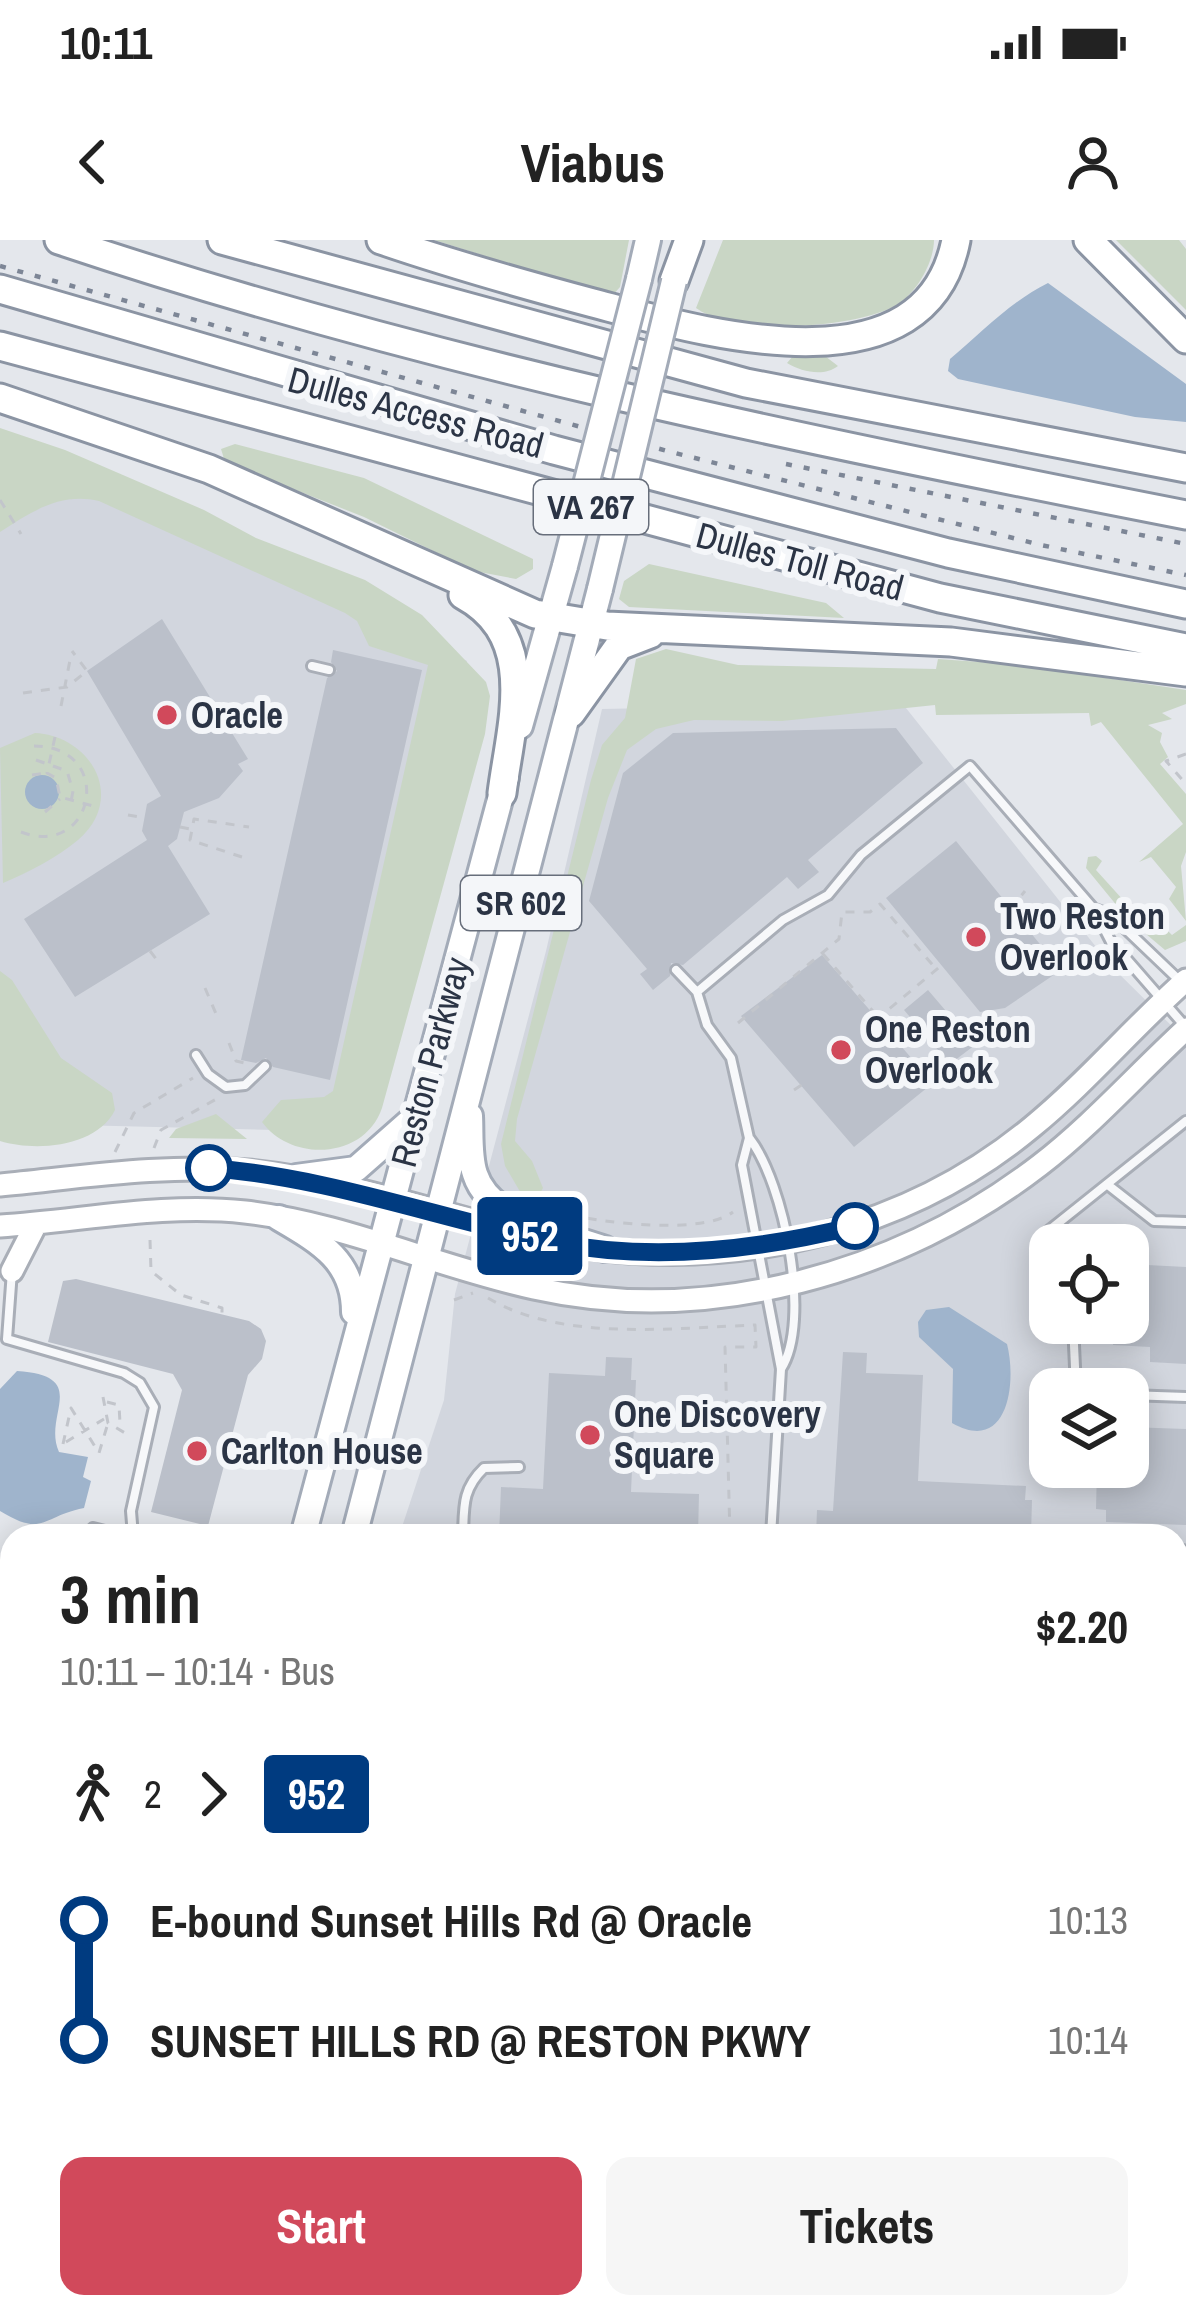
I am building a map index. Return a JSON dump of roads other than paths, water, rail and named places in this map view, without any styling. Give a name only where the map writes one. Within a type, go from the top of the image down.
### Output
[{"type":"highway","name":"Dulles Access Road","points":[[58,240],[375,333],[589,389],[903,460],[1186,515]]},
{"type":"highway","points":[[222,240],[746,383],[1186,468]]},
{"type":"highway","points":[[381,240],[701,331],[781,342],[860,335],[904,318],[942,278],[956,240]]},
{"type":"highway","points":[[674,281],[686,240]]},
{"type":"highway","points":[[1088,240],[1186,340]]},
{"type":"highway","name":"Dulles Access Road","points":[[0,289],[554,450],[948,553],[1186,604]]},
{"type":"highway","name":"Dulles Toll Road","points":[[0,346],[918,592],[1186,648]]},
{"type":"highway","points":[[0,398],[194,463],[552,618],[590,624],[934,641],[1186,672]]},
{"type":"highway","points":[[317,516],[483,606],[507,635],[516,671],[502,793]]},
{"type":"highway","points":[[571,712],[619,646],[671,628]]},
{"type":"main road","name":"Reston Parkway","points":[[303,1524],[566,566],[648,240]]},
{"type":"main road","name":"Reston Parkway","points":[[357,1524],[571,712],[674,281]]},
{"type":"main road","points":[[0,1186],[174,1168],[296,1177],[604,1250],[692,1252],[756,1246],[855,1226],[954,1182],[1034,1125],[1185,984]]},
{"type":"main road","points":[[0,1226],[201,1210],[279,1218],[580,1296],[685,1300],[764,1292],[906,1244],[997,1195],[1068,1142],[1186,1029]]},
{"type":"main road","points":[[469,1093],[475,1176],[490,1198],[514,1215],[604,1250]]},
{"type":"main road","points":[[296,1177],[356,1169],[417,1115]]},
{"type":"main road","points":[[279,1218],[334,1253],[349,1274],[354,1338]]},
{"type":"main road","points":[[12,1271],[36,1223]]},
{"type":"main road","points":[[0,1248],[12,1271]]},
{"type":"lane","points":[[312,666],[329,670]]},
{"type":"lane","points":[[697,992],[783,920],[828,895],[861,855],[970,766],[1094,908],[1111,915],[1185,984]]},
{"type":"lane","points":[[1094,908],[1097,923],[1186,1029]]},
{"type":"lane","points":[[676,970],[697,992],[707,1025],[731,1058],[749,1138],[767,1161],[793,1284],[796,1329],[781,1369]]},
{"type":"lane","points":[[196,1055],[208,1074],[226,1087],[244,1085],[266,1066]]},
{"type":"lane","points":[[1058,1224],[1186,1121]]},
{"type":"lane","points":[[749,1138],[742,1166],[781,1369],[773,1524]]},
{"type":"lane","points":[[1108,1185],[1154,1221],[1186,1222]]},
{"type":"lane","points":[[12,1271],[7,1339],[26,1349],[124,1373],[140,1383],[154,1407],[130,1524]]},
{"type":"lane","points":[[1149,1396],[1186,1397]]},
{"type":"lane","points":[[464,1524],[465,1491],[472,1480],[484,1468],[519,1467]]},
{"type":"water","points":[[1048,283],[1186,384],[1186,422],[1135,417],[958,379],[948,371],[950,359],[985,328]]},
{"type":"water","points":[[42,775],[54,780],[59,792],[54,804],[42,809],[30,804],[25,792],[30,780]]},
{"type":"water","points":[[949,1307],[1007,1344],[1009,1395],[997,1422],[986,1430],[952,1423],[953,1369],[919,1337],[918,1322],[926,1310]]},
{"type":"water","points":[[17,1371],[53,1381],[60,1400],[55,1438],[59,1452],[88,1457],[83,1477],[91,1481],[84,1508],[43,1523],[26,1523],[0,1511],[0,1389]]},
{"type":"railway","points":[[0,266],[671,452],[1041,545],[1186,575]]},
{"type":"railway","points":[[786,464],[1186,544]]},
{"type":"place","name":"Oracle","points":[[167,715]]},
{"type":"place","name":"Two Reston Overlook","points":[[976,937]]},
{"type":"place","name":"One Reston Overlook","points":[[841,1050]]},
{"type":"place","name":"One Discovery Square","points":[[590,1435]]},
{"type":"place","name":"Carlton House","points":[[197,1451]]}]
